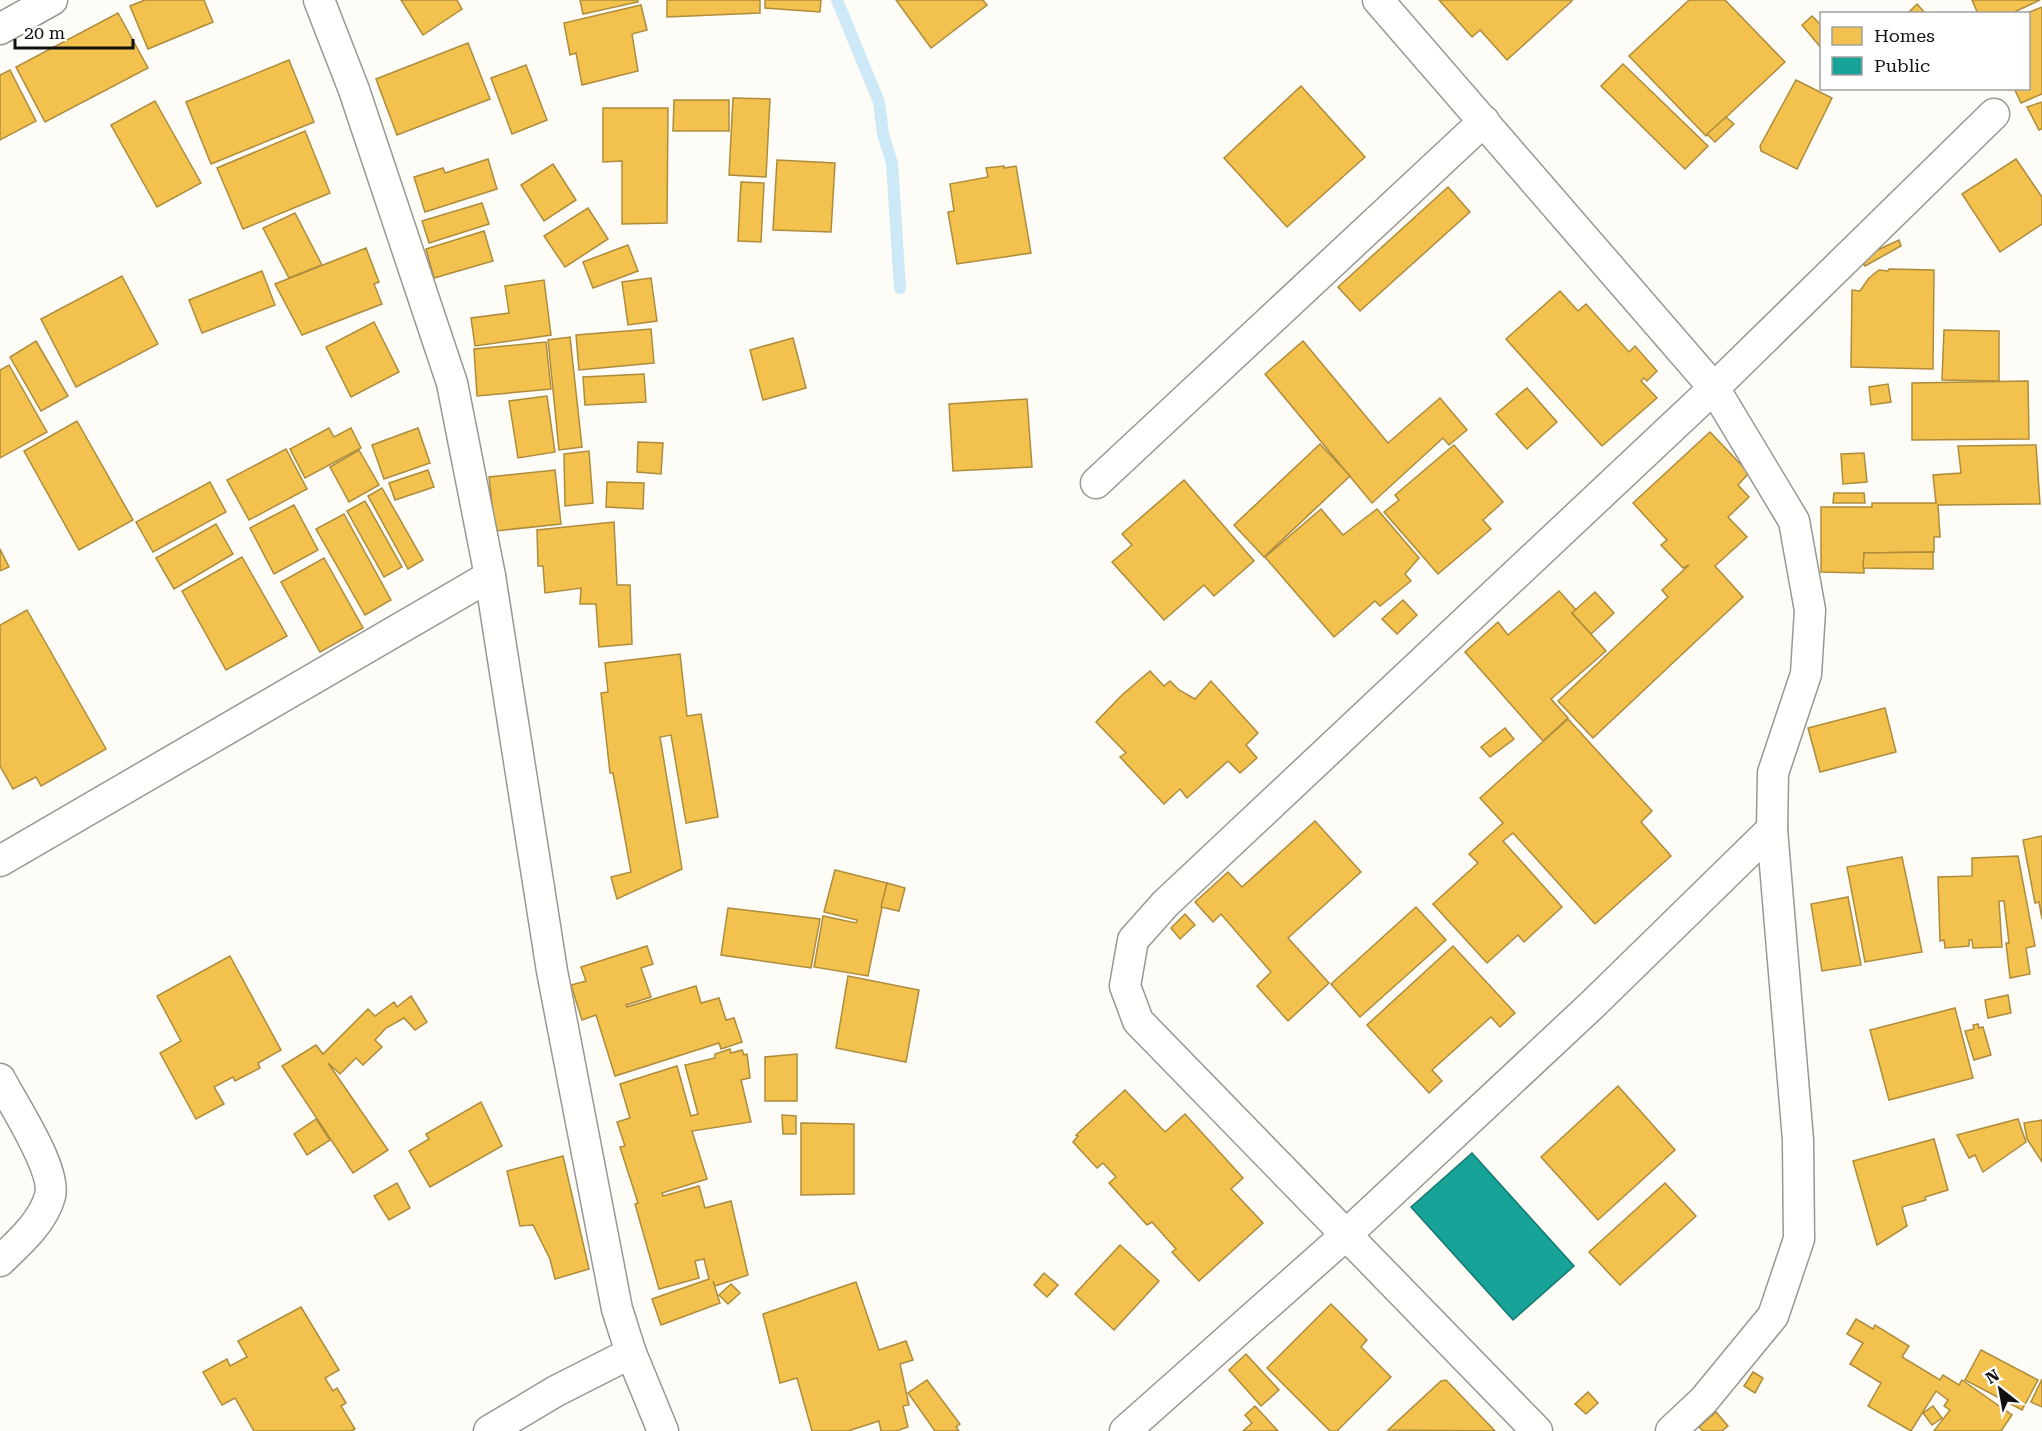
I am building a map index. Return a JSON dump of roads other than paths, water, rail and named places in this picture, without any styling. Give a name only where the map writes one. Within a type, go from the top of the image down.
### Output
[{"type":"street","points":[[0,28],[52,0]]},
{"type":"street","points":[[319,0],[354,90],[452,383],[490,576],[552,970],[617,1309],[631,1353],[663,1431]]},
{"type":"street","points":[[1378,0],[1714,388],[1794,521],[1810,610],[1806,674],[1773,773],[1773,829],[1798,1140],[1799,1239],[1773,1316],[1704,1400],[1671,1431]]},
{"type":"street","points":[[1537,1431],[1138,1021],[1125,986],[1133,940],[1165,904],[1714,388],[1994,114]]},
{"type":"street","points":[[1096,483],[1484,121]]},
{"type":"street","points":[[0,861],[490,576]]},
{"type":"street","points":[[1125,1431],[1347,1234],[1592,1005],[1773,829]]},
{"type":"street","points":[[0,1080],[50,1172],[50,1196],[32,1230],[0,1261]]},
{"type":"street","points":[[489,1431],[556,1391],[631,1353]]},
{"type":"waterway","points":[[837,0],[879,102],[883,134],[892,163],[900,288]]}]
